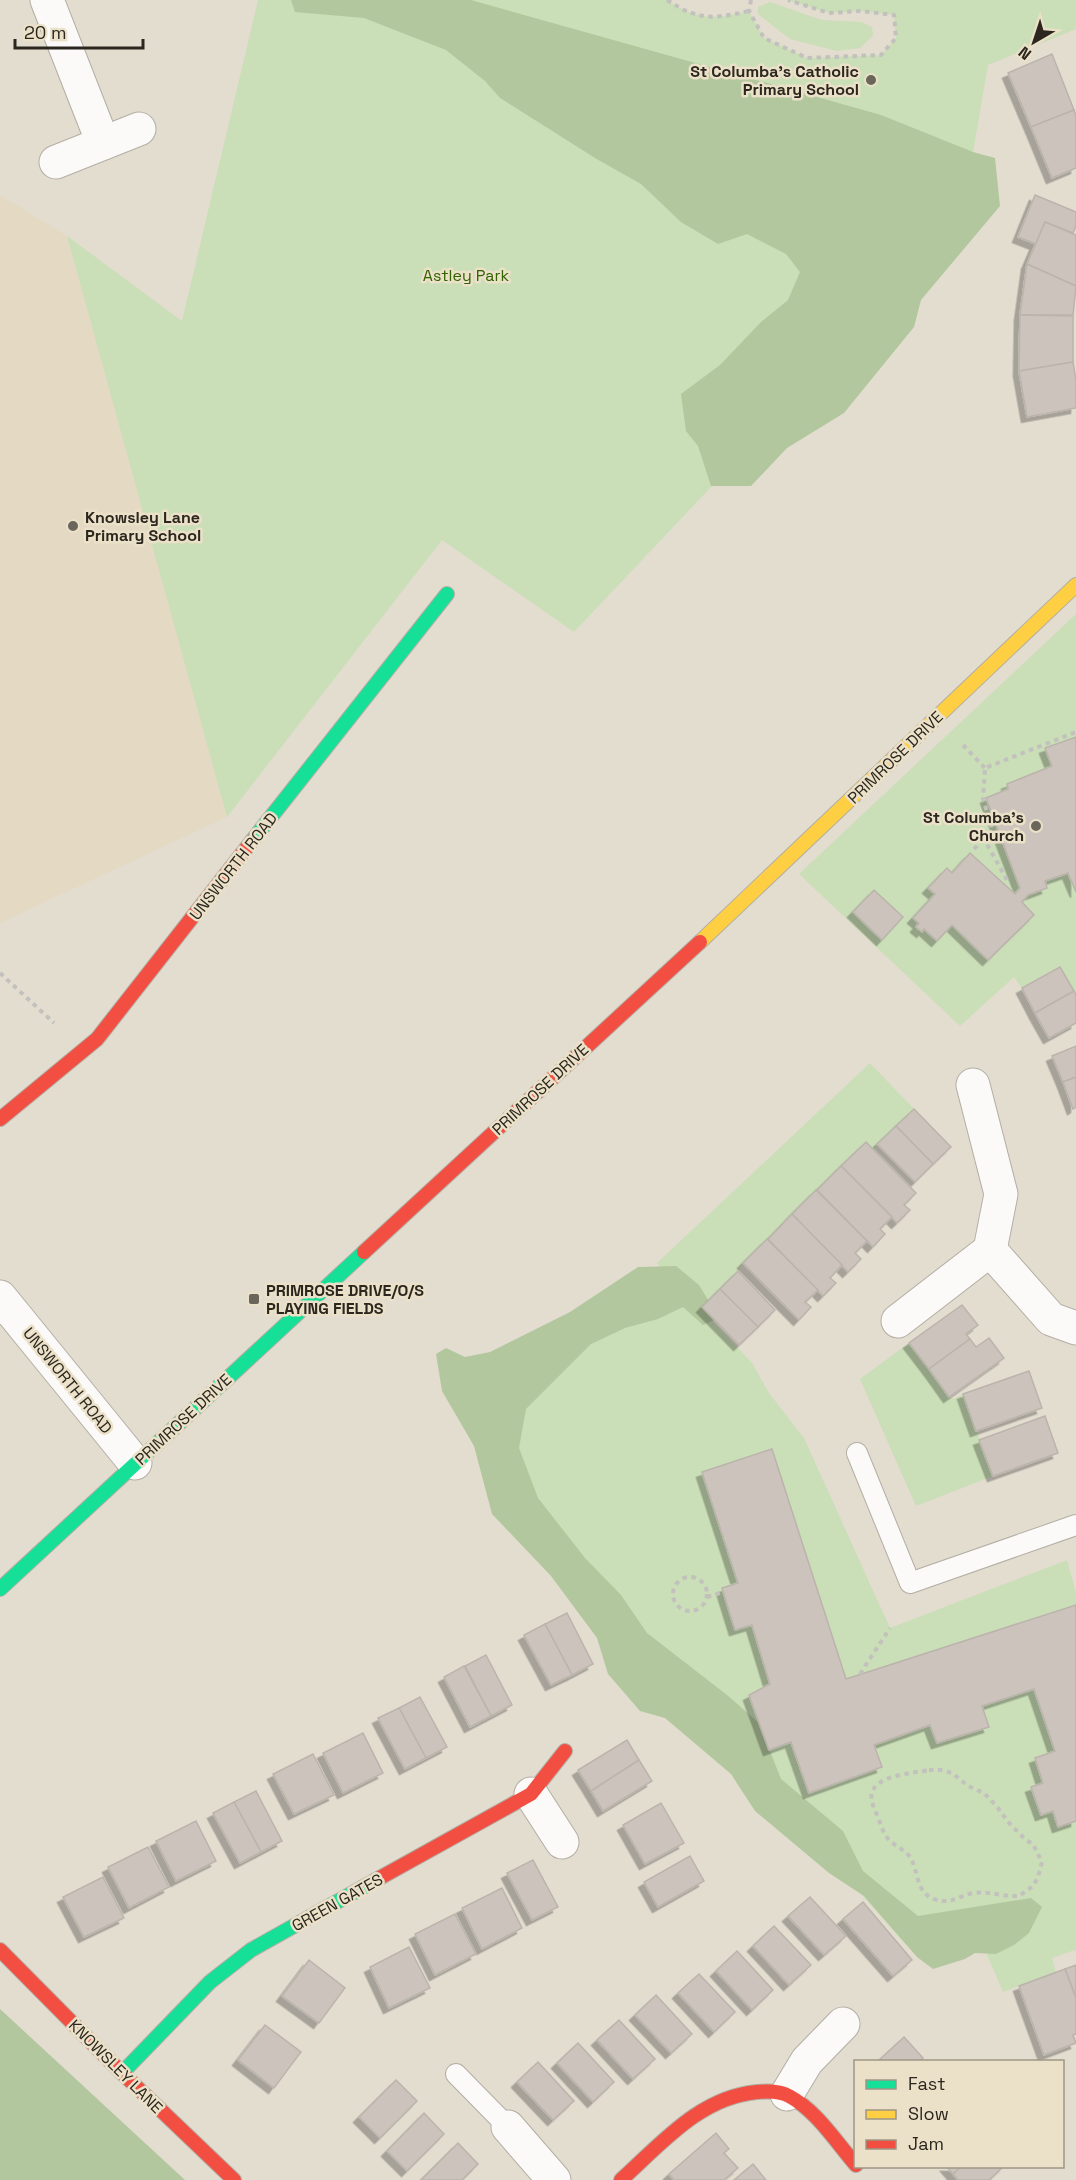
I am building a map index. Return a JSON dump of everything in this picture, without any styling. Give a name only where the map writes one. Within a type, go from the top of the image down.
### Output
[{"type":"street","points":[[47,0],[103,143]]},
{"type":"street","points":[[56,162],[139,129]]},
{"type":"street","name":"PRIMROSE DRIVE","points":[[0,1588],[754,892],[1076,585]]},
{"type":"street","name":"UNSWORTH ROAD","points":[[0,1119],[97,1039],[447,594]]},
{"type":"street","points":[[898,1321],[990,1250],[1001,1194],[973,1085]]},
{"type":"street","points":[[990,1250],[1051,1319],[1076,1328]]},
{"type":"street","name":"UNSWORTH ROAD","points":[[0,1297],[135,1463]]},
{"type":"street","name":"GREEN GATES","points":[[122,2073],[210,1982],[251,1950],[531,1794],[565,1751]]},
{"type":"street","points":[[531,1794],[562,1842]]},
{"type":"street","name":"KNOWSLEY LANE","points":[[0,1950],[122,2073],[234,2180]]},
{"type":"street","points":[[787,2094],[807,2061],[843,2024]]},
{"type":"street","points":[[621,2180],[688,2118],[727,2097],[759,2091],[787,2094],[815,2119],[854,2164]]},
{"type":"street","points":[[508,2127],[554,2180]]},
{"type":"street","points":[[858,2168],[869,2180]]},
{"type":"lane","points":[[857,1453],[910,1583],[1076,1525]]},
{"type":"lane","points":[[456,2074],[508,2127]]},
{"type":"path","points":[[667,0],[683,11],[709,18],[748,11]]},
{"type":"path","points":[[751,0],[748,11],[764,38],[807,58],[881,55],[896,38],[894,15],[861,11],[829,13],[788,0]]},
{"type":"path","points":[[984,768],[1076,732]]},
{"type":"path","points":[[958,740],[984,768],[983,799],[993,831],[974,849]]},
{"type":"path","points":[[984,839],[1007,880]]},
{"type":"path","points":[[0,973],[83,1050]]},
{"type":"path","points":[[706,1597],[706,1591],[701,1582],[692,1577],[681,1580],[674,1588],[673,1599],[676,1604],[686,1610],[696,1610],[706,1597],[723,1592]]},
{"type":"path","points":[[860,1674],[890,1628]]},
{"type":"path","points":[[940,1770],[952,1773],[968,1786],[984,1793],[1017,1831],[1033,1844],[1042,1862],[1033,1886],[1019,1896],[992,1893],[971,1894],[944,1902],[931,1898],[922,1891],[911,1858],[886,1836],[872,1802],[872,1792],[878,1783],[898,1775],[940,1770]]},
{"type":"shaded area","name":"Knowsley Lane Primary School","points":[[0,195],[67,236],[227,817],[0,923]]},
{"type":"green space","name":"Astley Park","points":[[258,0],[667,0],[698,15],[716,17],[749,11],[764,38],[807,58],[881,55],[896,38],[894,15],[861,11],[829,13],[788,0],[1076,0],[1076,29],[988,65],[973,152],[884,304],[574,632],[442,540],[227,817],[67,236],[182,321]]},
{"type":"green space","points":[[291,0],[471,0],[881,115],[973,152],[995,158],[1000,206],[921,300],[914,327],[844,413],[787,448],[751,486],[711,486],[698,446],[686,431],[681,394],[720,365],[761,322],[788,300],[800,272],[786,254],[747,234],[718,244],[681,222],[641,184],[500,98],[485,81],[446,50],[364,18],[295,12]]},
{"type":"green space","points":[[770,2],[822,20],[861,22],[872,27],[873,36],[860,48],[837,51],[790,39],[758,14],[758,7]]},
{"type":"green space","points":[[1076,614],[1076,995],[1060,967],[1022,988],[1014,977],[960,1026],[799,874]]},
{"type":"green space","points":[[870,1063],[914,1109],[877,1144],[874,1150],[865,1142],[702,1307],[674,1280],[752,1363],[769,1393],[804,1438],[890,1628],[1067,1560],[1076,1593],[1076,1953],[1075,1950],[1052,1958],[1056,1973],[1003,1992],[976,1929],[910,1948],[897,1935],[501,1481],[466,1385],[669,1275],[657,1263]]},
{"type":"green space","points":[[676,1266],[699,1285],[719,1318],[703,1325],[683,1307],[658,1319],[625,1328],[591,1344],[526,1409],[519,1448],[538,1498],[585,1558],[621,1595],[647,1633],[759,1723],[781,1779],[843,1831],[863,1871],[918,1916],[1031,1898],[1042,1907],[1029,1933],[1014,1945],[996,1954],[975,1953],[965,1959],[933,1969],[917,1957],[864,1896],[829,1873],[755,1811],[731,1774],[665,1718],[640,1711],[608,1674],[597,1638],[551,1576],[492,1514],[474,1446],[442,1391],[436,1354],[446,1348],[465,1357],[490,1352],[570,1312],[638,1267]]},
{"type":"green space","points":[[909,1343],[949,1397],[954,1399],[963,1394],[993,1476],[916,1506],[860,1379]]},
{"type":"green space","points":[[0,2009],[185,2180],[0,2180]]},
{"type":"building","points":[[1052,54],[1074,110],[1031,127],[1008,73]]},
{"type":"building","points":[[1074,110],[1076,168],[1052,178],[1031,127]]},
{"type":"building","points":[[1035,195],[1076,212],[1076,226],[1073,233],[1045,222],[1036,244],[1018,237]]},
{"type":"building","points":[[1045,222],[1076,235],[1076,286],[1027,264]]},
{"type":"building","points":[[1027,264],[1076,286],[1073,315],[1020,315]]},
{"type":"building","points":[[1020,315],[1073,316],[1073,362],[1019,371]]},
{"type":"building","points":[[1073,362],[1076,380],[1076,408],[1027,417],[1019,371]]},
{"type":"building","name":"St Columba's Church","points":[[1076,737],[1076,892],[1068,873],[1045,881],[1047,888],[1028,895],[1022,902],[1034,915],[988,960],[952,925],[937,941],[924,929],[922,932],[916,927],[919,923],[913,918],[935,894],[928,888],[947,868],[952,873],[970,853],[1015,894],[1020,888],[986,798],[1008,789],[1007,784],[1052,766],[1045,748]]},
{"type":"building","points":[[874,890],[903,917],[882,940],[853,912]]},
{"type":"building","points":[[1060,967],[1074,991],[1035,1013],[1022,988]]},
{"type":"building","points":[[1074,991],[1076,1023],[1049,1038],[1035,1013]]},
{"type":"building","points":[[1076,1046],[1076,1077],[1063,1082],[1052,1056]]},
{"type":"building","points":[[1076,1077],[1076,1107],[1073,1109],[1063,1082]]},
{"type":"building","points":[[914,1109],[951,1147],[933,1164],[896,1126]]},
{"type":"building","points":[[896,1126],[933,1164],[915,1182],[877,1144]]},
{"type":"building","points":[[866,1142],[916,1193],[904,1205],[910,1210],[897,1223],[841,1166]]},
{"type":"building","points":[[841,1166],[892,1217],[880,1229],[885,1234],[873,1247],[817,1190]]},
{"type":"building","points":[[816,1190],[867,1241],[855,1253],[861,1259],[848,1272],[792,1214]]},
{"type":"building","points":[[792,1214],[842,1265],[830,1278],[836,1283],[823,1296],[768,1239]]},
{"type":"building","points":[[767,1239],[818,1290],[805,1302],[811,1307],[799,1320],[743,1263]]},
{"type":"building","points":[[738,1271],[775,1310],[757,1328],[720,1289]]},
{"type":"building","points":[[720,1289],[758,1327],[739,1345],[702,1307]]},
{"type":"building","points":[[962,1305],[978,1325],[966,1334],[970,1339],[929,1369],[909,1343]]},
{"type":"building","points":[[989,1338],[1004,1358],[949,1397],[929,1369],[970,1339],[976,1347]]},
{"type":"building","points":[[1029,1371],[1042,1408],[976,1431],[963,1394]]},
{"type":"building","points":[[1045,1416],[1058,1453],[993,1476],[979,1440]]},
{"type":"building","points":[[772,1449],[846,1679],[1076,1605],[1076,1821],[1058,1827],[1053,1811],[1041,1815],[1031,1787],[1043,1783],[1035,1758],[1055,1751],[1034,1689],[982,1706],[989,1727],[937,1743],[930,1725],[874,1745],[882,1767],[809,1793],[791,1742],[769,1750],[749,1695],[770,1684],[752,1625],[735,1630],[722,1588],[738,1583],[702,1472]]},
{"type":"building","points":[[567,1613],[593,1664],[572,1675],[545,1624]]},
{"type":"building","points":[[545,1624],[572,1675],[551,1685],[524,1635]]},
{"type":"building","points":[[486,1655],[512,1705],[491,1716],[465,1666]]},
{"type":"building","points":[[464,1666],[491,1716],[470,1727],[444,1677]]},
{"type":"building","points":[[420,1697],[447,1747],[426,1758],[399,1708]]},
{"type":"building","points":[[399,1708],[426,1758],[405,1769],[378,1718]]},
{"type":"building","points":[[363,1733],[383,1773],[343,1793],[323,1753]]},
{"type":"building","points":[[627,1740],[639,1760],[591,1791],[578,1770]]},
{"type":"building","points":[[313,1754],[334,1795],[294,1814],[273,1774]]},
{"type":"building","points":[[639,1760],[652,1781],[603,1811],[591,1791]]},
{"type":"building","points":[[256,1791],[282,1841],[261,1852],[234,1802]]},
{"type":"building","points":[[234,1802],[261,1852],[240,1863],[213,1813]]},
{"type":"building","points":[[661,1803],[684,1843],[645,1864],[623,1825]]},
{"type":"building","points":[[196,1821],[216,1861],[176,1881],[156,1841]]},
{"type":"building","points":[[148,1847],[169,1887],[129,1908],[108,1867]]},
{"type":"building","points":[[690,1856],[704,1881],[658,1907],[644,1882]]},
{"type":"building","points":[[533,1860],[558,1907],[532,1920],[507,1873]]},
{"type":"building","points":[[103,1877],[124,1918],[84,1937],[63,1897]]},
{"type":"building","points":[[502,1888],[522,1928],[482,1949],[462,1908]]},
{"type":"building","points":[[810,1897],[846,1936],[824,1955],[788,1916]]},
{"type":"building","points":[[863,1902],[912,1960],[893,1976],[843,1919]]},
{"type":"building","points":[[455,1914],[476,1954],[435,1975],[415,1934]]},
{"type":"building","points":[[774,1926],[811,1965],[789,1985],[753,1946]]},
{"type":"building","points":[[409,1947],[430,1988],[389,2008],[370,1967]]},
{"type":"building","points":[[737,1951],[773,1990],[752,2010],[716,1971]]},
{"type":"building","points":[[309,1960],[345,1988],[319,2023],[282,1996]]},
{"type":"building","points":[[1076,1965],[1076,1998],[1065,1969]]},
{"type":"building","points":[[1065,1969],[1076,1998],[1076,2034],[1073,2035],[1076,2043],[1044,2055],[1019,1986]]},
{"type":"building","points":[[699,1974],[735,2012],[714,2032],[678,1993]]},
{"type":"building","points":[[656,1995],[692,2034],[671,2053],[635,2015]]},
{"type":"building","points":[[619,2020],[655,2059],[633,2079],[597,2040]]},
{"type":"building","points":[[265,2025],[301,2052],[274,2088],[238,2060]]},
{"type":"building","points":[[904,2037],[923,2058],[921,2060],[879,2060]]},
{"type":"building","points":[[578,2043],[614,2082],[593,2102],[557,2063]]},
{"type":"building","points":[[538,2062],[574,2101],[553,2120],[517,2082]]},
{"type":"building","points":[[396,2080],[417,2101],[380,2138],[359,2117]]},
{"type":"building","points":[[424,2113],[444,2134],[407,2171],[387,2151]]},
{"type":"building","points":[[716,2133],[729,2149],[724,2153],[738,2168],[724,2180],[674,2180],[669,2174]]},
{"type":"building","points":[[458,2143],[478,2164],[462,2180],[421,2180]]},
{"type":"building","points":[[753,2164],[766,2180],[734,2180]]},
{"type":"building","points":[[948,2168],[960,2168],[953,2174]]},
{"type":"building","points":[[960,2168],[1002,2168],[989,2180],[958,2180],[953,2174]]},
{"type":"traffic: fast","points":[[252,841],[447,594]]},
{"type":"traffic: fast","points":[[0,1589],[364,1252]]},
{"type":"traffic: fast","points":[[122,2073],[210,1982],[251,1950],[376,1880]]},
{"type":"traffic: slow","points":[[700,942],[1076,585]]},
{"type":"traffic: jam","points":[[0,1119],[97,1039],[252,841]]},
{"type":"traffic: jam","points":[[364,1252],[700,942]]},
{"type":"traffic: jam","points":[[376,1880],[531,1794],[565,1751]]},
{"type":"traffic: jam","points":[[0,1950],[122,2073],[234,2180]]},
{"type":"traffic: jam","points":[[621,2180],[683,2124],[699,2113],[736,2096],[761,2092],[782,2093],[799,2102],[817,2118],[854,2163]]},
{"type":"place","name":"St Columba's Catholic Primary School","points":[[871,80]]},
{"type":"place","name":"Knowsley Lane Primary School","points":[[73,526]]},
{"type":"place","name":"St Columba's Church","points":[[1036,826]]},
{"type":"place","name":"PRIMROSE DRIVE/O/S PLAYING FIELDS","points":[[254,1299]]}]
